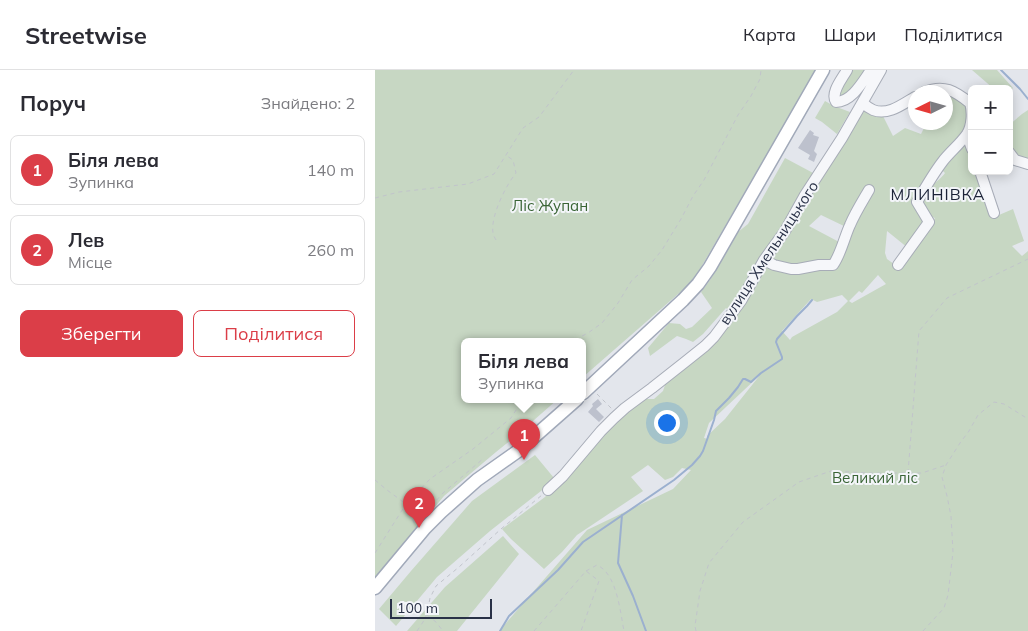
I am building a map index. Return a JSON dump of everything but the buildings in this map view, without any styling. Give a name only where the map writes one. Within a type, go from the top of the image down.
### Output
[{"type":"main road","points":[[589,392],[701,280],[823,70]]},
{"type":"main road","points":[[375,588],[425,528],[446,507],[477,480],[518,451],[572,403]]},
{"type":"street","points":[[847,70],[834,93],[834,99],[837,102],[842,102],[851,96],[871,70]]},
{"type":"street","name":"вулиця Хмельницького","points":[[548,490],[563,476],[617,415],[714,337],[741,301],[764,260],[785,231],[805,195],[863,104],[881,70]]},
{"type":"street","points":[[953,92],[968,102]]},
{"type":"street","points":[[863,104],[872,110],[886,112],[908,101]]},
{"type":"street","points":[[899,265],[929,222],[917,202],[935,172],[967,135],[969,130]]},
{"type":"street","points":[[1013,157],[1015,160],[1028,164]]},
{"type":"street","points":[[981,175],[995,213]]},
{"type":"street","points":[[764,260],[798,269],[819,265],[833,265],[849,226],[869,190]]},
{"type":"path","points":[[375,198],[399,192],[468,184],[493,174],[523,128],[539,117],[574,70]]},
{"type":"path","points":[[580,338],[602,323],[618,303],[632,280],[649,266],[662,250],[704,180],[738,115],[751,96],[760,79],[761,70]]},
{"type":"path","points":[[496,240],[493,233],[493,222],[504,192],[516,173],[513,160],[505,155]]},
{"type":"path","points":[[908,474],[919,331],[947,298],[1028,259]]},
{"type":"path","points":[[589,392],[617,415]]},
{"type":"path","points":[[923,631],[944,608],[948,594],[953,552],[951,516],[942,476],[946,465],[978,415],[994,402],[1004,404],[1028,419]]},
{"type":"path","points":[[375,553],[406,504],[430,479],[511,418],[520,403]]},
{"type":"path","points":[[426,512],[443,493],[484,458]]},
{"type":"path","points":[[696,631],[700,591],[709,563],[743,522],[799,482],[831,471],[908,474],[922,473],[946,465]]},
{"type":"path","points":[[375,480],[406,504],[415,525]]},
{"type":"path","points":[[417,631],[427,614],[430,598],[437,586],[548,490]]},
{"type":"path","points":[[534,631],[586,571],[597,565],[603,568],[611,580],[618,600],[624,631]]},
{"type":"path","points":[[581,631],[599,580],[586,571]]},
{"type":"path","points":[[427,614],[443,631]]},
{"type":"green space","name":"Ліс Жупан","points":[[375,70],[816,70],[693,281],[586,374],[586,338],[461,338],[461,403],[553,403],[444,496],[375,579]]},
{"type":"green space","points":[[842,70],[874,70],[846,100],[835,91]]},
{"type":"green space","points":[[972,70],[997,70],[1010,85],[989,85]]},
{"type":"green space","name":"Великий ліс","points":[[953,96],[968,106],[966,132],[928,176],[929,178],[915,202],[926,223],[908,248],[887,231],[885,253],[887,259],[898,267],[907,258],[935,218],[924,210],[923,198],[925,193],[945,173],[940,168],[963,142],[967,143],[968,146],[968,175],[979,175],[991,210],[989,212],[991,216],[1013,209],[1024,241],[1012,246],[1022,256],[1028,251],[1028,631],[499,631],[587,530],[673,489],[691,470],[682,468],[673,477],[665,480],[648,465],[631,477],[643,491],[577,535],[544,569],[502,529],[545,497],[600,434],[625,411],[643,399],[654,399],[663,391],[669,376],[704,351],[722,334],[723,332],[720,330],[749,293],[762,269],[767,267],[797,272],[820,268],[832,270],[842,254],[850,232],[872,190],[869,188],[852,212],[846,227],[821,215],[809,226],[841,243],[835,256],[829,262],[811,262],[800,266],[777,263],[769,258],[866,108],[882,114],[893,136],[905,128],[921,134],[923,130],[953,130]],"holes":[[[878,275],[886,284],[852,303],[849,301],[859,291],[862,293]],[[842,295],[848,301],[837,312],[792,337],[790,340],[782,331],[811,299],[817,302]],[[760,375],[725,419],[707,436],[708,439],[704,438],[709,423]]]},
{"type":"green space","points":[[825,101],[850,112],[837,134],[815,118]]},
{"type":"green space","points":[[1028,110],[1028,162],[1018,159],[1013,153],[1013,122]]},
{"type":"green space","points":[[785,158],[815,174],[729,311],[726,308],[703,334],[693,342],[677,336],[650,356],[648,348],[669,323],[680,324],[686,329],[692,327],[712,308],[701,292],[738,232],[748,224]]},
{"type":"green space","points":[[535,455],[554,478],[541,491],[490,531],[437,577],[396,626],[379,609],[472,501]]},
{"type":"green space","points":[[503,536],[519,554],[457,631],[407,631],[445,587]]},
{"type":"waterway","points":[[1001,70],[1028,99]]},
{"type":"waterway","points":[[500,631],[509,616],[558,570],[583,542],[674,480],[692,465],[703,451],[716,411],[729,398],[743,379],[751,382],[782,359],[776,342],[777,339],[812,300]]},
{"type":"waterway","points":[[622,515],[618,563],[646,631]]},
{"type":"place","name":"Бiля лева","points":[[524,460]]},
{"type":"place","name":"Лев","points":[[419,528]]},
{"type":"district","name":"МЛИНІВКА","points":[[938,194]]}]
